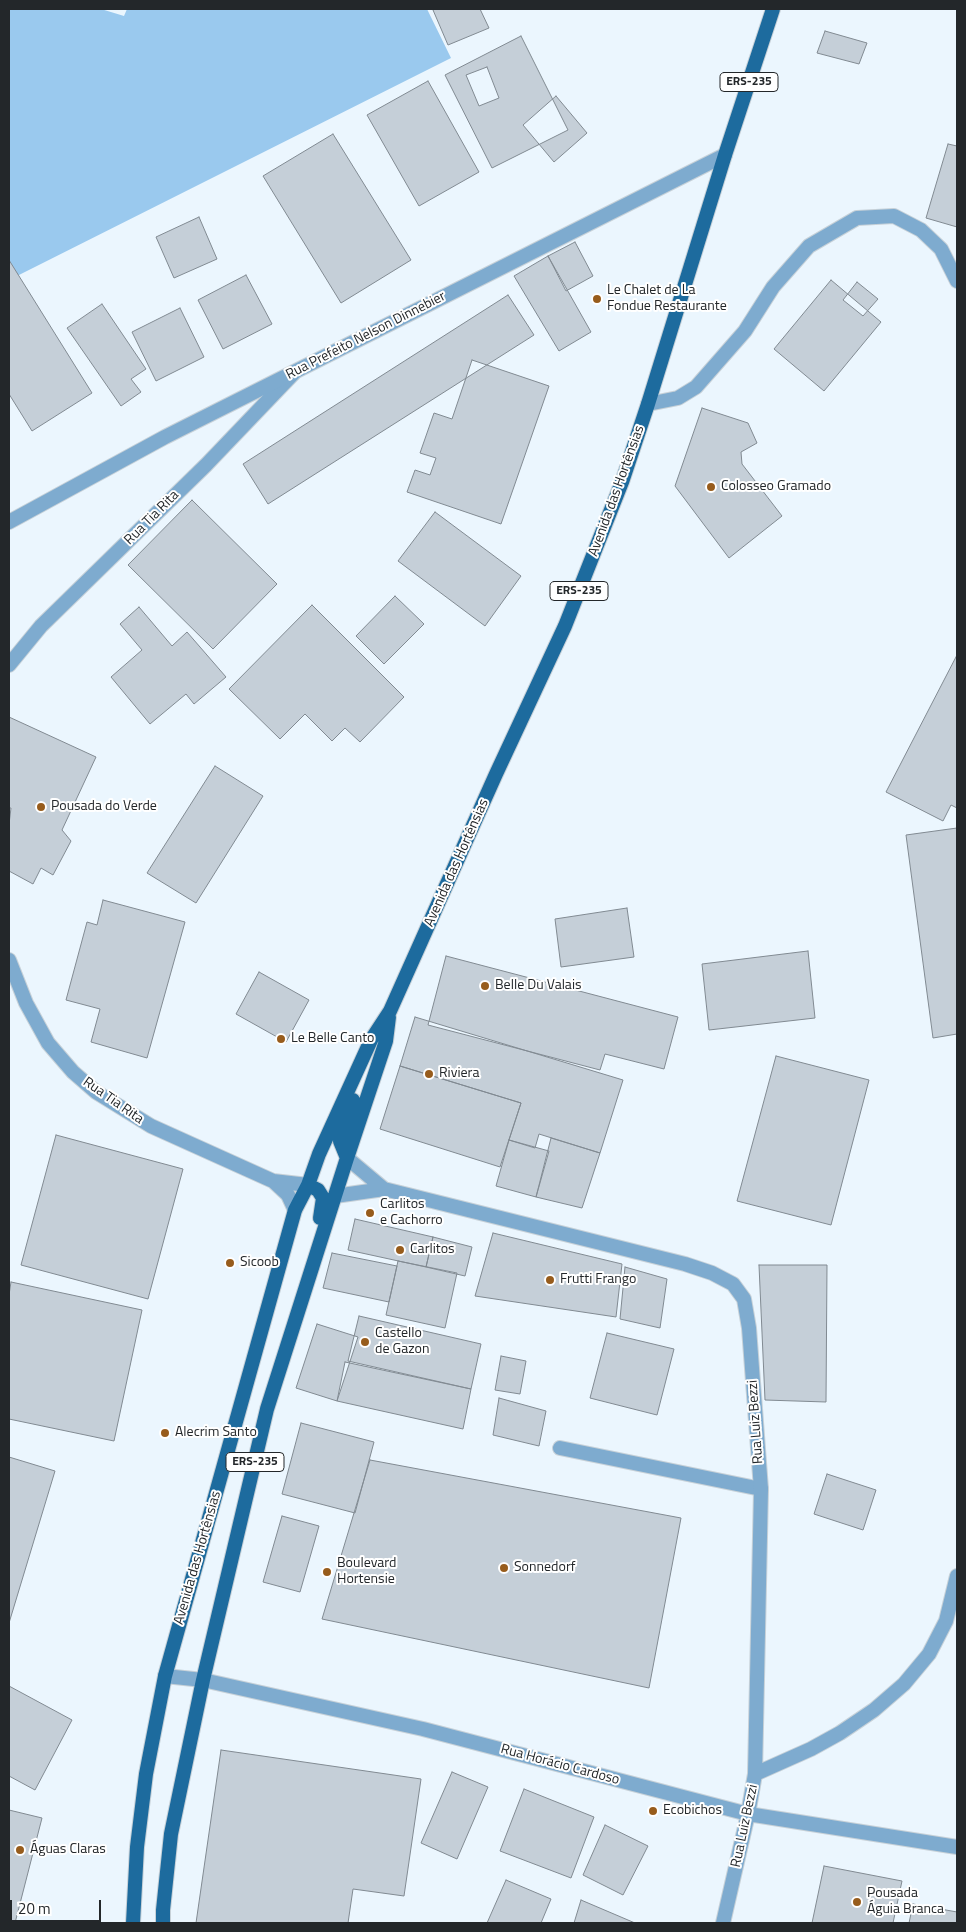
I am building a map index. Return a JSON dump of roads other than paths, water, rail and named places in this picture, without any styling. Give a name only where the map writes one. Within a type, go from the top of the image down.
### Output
[{"type":"main road","name":"Avenida das Hortênsias","points":[[133,1923],[137,1847],[146,1774],[165,1676],[295,1210],[308,1185],[319,1154],[361,1063],[372,1040],[390,1011],[496,774],[565,626],[622,482],[773,9]]},
{"type":"main road","name":"Avenida das Hortênsias","points":[[163,1923],[171,1834],[203,1680],[267,1409],[386,1042],[390,1011]]},
{"type":"main road","points":[[347,1158],[340,1141],[342,1129],[360,1079],[361,1063]]},
{"type":"main road","points":[[308,1185],[318,1190],[323,1198],[317,1234],[317,1250]]},
{"type":"street","name":"Rua Prefeito Nelson Dinnebier","points":[[9,522],[165,437],[725,155]]},
{"type":"street","points":[[648,404],[678,398],[696,387],[744,331],[773,287],[809,246],[858,218],[894,216],[921,230],[941,249],[957,281]]},
{"type":"street","name":"Rua Tia Rita","points":[[9,665],[41,626],[206,465],[296,371]]},
{"type":"street","name":"Rua Tia Rita","points":[[9,960],[26,1003],[48,1043],[73,1072],[96,1092],[151,1126],[273,1181],[308,1185]]},
{"type":"street","name":"Rua Luiz Bezzi","points":[[347,1158],[384,1189]]},
{"type":"street","name":"Rua Tia Rita","points":[[273,1181],[288,1195],[295,1210]]},
{"type":"street","name":"Rua Luiz Bezzi","points":[[335,1196],[384,1189],[685,1264],[712,1273],[734,1284],[744,1299],[750,1328],[761,1489],[755,1774],[748,1814],[723,1923]]},
{"type":"street","points":[[560,1448],[761,1489]]},
{"type":"street","points":[[755,1774],[811,1749],[840,1733],[874,1710],[904,1684],[929,1654],[946,1621],[957,1576]]},
{"type":"street","name":"Rua Horácio Cardoso","points":[[165,1676],[203,1680],[423,1729],[748,1814],[957,1847]]},
{"type":"place","name":"Le Chalet de La Fondue Restaurante","points":[[597,299]]},
{"type":"place","name":"Colosseo Gramado","points":[[711,487]]},
{"type":"place","name":"Pousada do Verde","points":[[41,807]]},
{"type":"place","name":"Belle Du Valais","points":[[485,986]]},
{"type":"place","name":"Le Belle Canto","points":[[281,1039]]},
{"type":"place","name":"Riviera","points":[[429,1074]]},
{"type":"place","name":"Carlitos e Cachorro","points":[[370,1213]]},
{"type":"place","name":"Carlitos","points":[[400,1250]]},
{"type":"place","name":"Sicoob","points":[[230,1263]]},
{"type":"place","name":"Frutti Frango","points":[[550,1280]]},
{"type":"place","name":"Castello de Gazon","points":[[365,1342]]},
{"type":"place","name":"Alecrim Santo","points":[[165,1433]]},
{"type":"place","name":"Sonnedorf","points":[[504,1568]]},
{"type":"place","name":"Boulevard Hortensie","points":[[327,1572]]},
{"type":"place","name":"Ecobichos","points":[[653,1811]]},
{"type":"place","name":"Águas Claras","points":[[20,1850]]},
{"type":"place","name":"Pousada Águia Branca","points":[[857,1902]]}]
